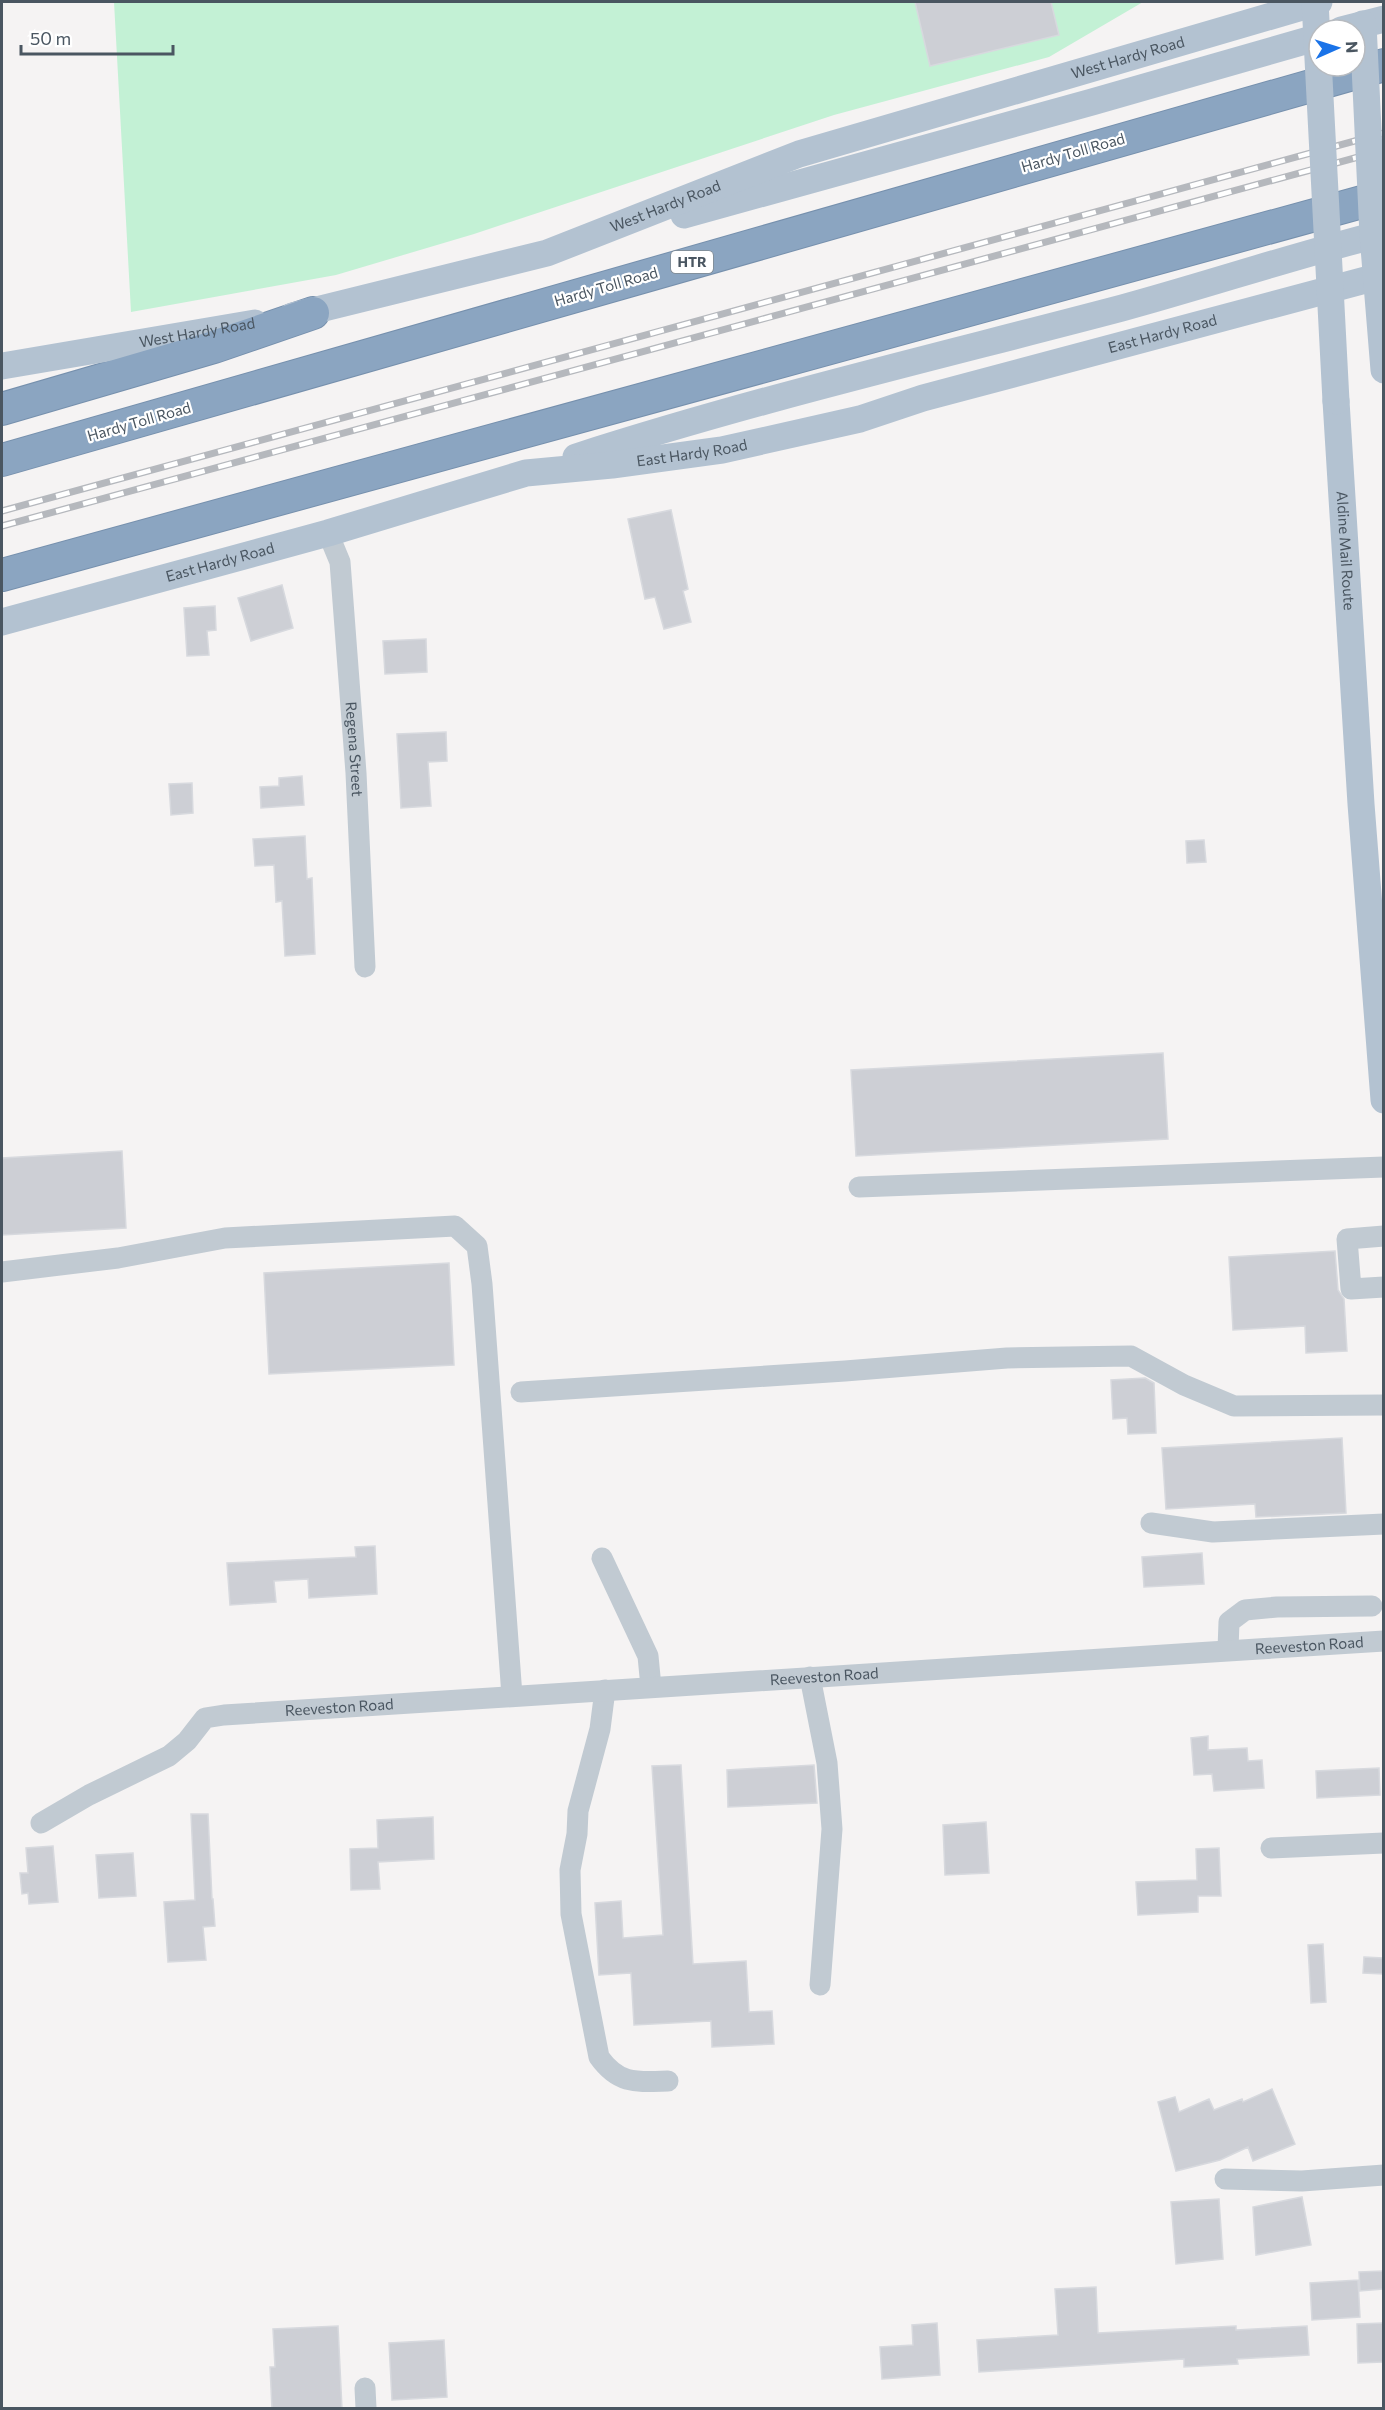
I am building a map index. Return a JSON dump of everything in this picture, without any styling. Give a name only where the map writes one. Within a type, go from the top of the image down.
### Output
[{"type":"highway","name":"Hardy Toll Road","points":[[2,460],[1383,65]]},
{"type":"highway","points":[[2,575],[1383,195]]},
{"type":"highway","points":[[2,409],[214,347],[313,313]]},
{"type":"main road","name":"Aldine Mail Route","points":[[1317,2],[1338,18]]},
{"type":"main road","name":"West Hardy Road","points":[[2,366],[313,313],[547,254],[799,154],[1317,2]]},
{"type":"main road","points":[[547,254],[1092,102],[1307,37]]},
{"type":"main road","name":"Aldine Mail Route","points":[[1343,78],[1328,249],[1336,401],[1372,803],[1383,1100]]},
{"type":"main road","name":"Aldine Mail Route","points":[[1355,78],[1378,234],[1383,370]]},
{"type":"main road","points":[[526,473],[641,436],[791,394],[1125,307],[1378,234]]},
{"type":"main road","name":"East Hardy Road","points":[[2,622],[328,532],[526,473],[612,465],[722,450],[849,422],[923,398],[1383,275]]},
{"type":"street","name":"Regena Street","points":[[328,532],[340,562],[356,773],[365,967]]},
{"type":"street","points":[[859,1187],[1383,1167]]},
{"type":"street","points":[[2,1272],[118,1258],[225,1238],[455,1226],[477,1246],[482,1284],[512,1696]]},
{"type":"street","points":[[1383,1236],[1347,1239],[1351,1289],[1383,1287]]},
{"type":"street","points":[[520,1392],[1007,1358],[1131,1356],[1184,1384],[1234,1406],[1383,1405]]},
{"type":"street","points":[[1151,1523],[1213,1532],[1383,1524]]},
{"type":"street","points":[[602,1558],[648,1656],[651,1687]]},
{"type":"street","points":[[1228,1649],[1229,1622],[1245,1610],[1278,1607],[1372,1606]]},
{"type":"street","name":"Reeveston Road","points":[[41,1823],[89,1795],[169,1756],[187,1741],[205,1718],[224,1715],[1228,1649],[1383,1641]]},
{"type":"street","points":[[810,1677],[827,1763],[832,1829],[820,1985]]},
{"type":"street","points":[[605,1690],[600,1729],[578,1811],[577,1834],[570,1870],[571,1914],[599,2057],[608,2069],[622,2079],[636,2082],[668,2081]]},
{"type":"street","points":[[1271,1848],[1383,1843]]},
{"type":"street","points":[[1225,2179],[1302,2181],[1383,2175]]},
{"type":"green space","points":[[114,2],[1143,2],[1049,57],[834,115],[474,234],[336,275],[131,312]]},
{"type":"building","points":[[915,2],[1051,2],[1059,35],[930,66]]},
{"type":"building","points":[[671,510],[688,589],[683,591],[691,622],[664,629],[655,597],[645,599],[628,519]]},
{"type":"building","points":[[282,585],[293,628],[251,641],[238,598]]},
{"type":"building","points":[[215,606],[216,630],[207,631],[209,655],[187,656],[184,608]]},
{"type":"building","points":[[426,639],[427,672],[385,674],[383,641]]},
{"type":"building","points":[[446,732],[447,761],[428,762],[431,806],[401,808],[397,734]]},
{"type":"building","points":[[302,776],[304,805],[261,808],[260,787],[279,786],[279,778]]},
{"type":"building","points":[[192,783],[193,813],[171,815],[169,784]]},
{"type":"building","points":[[305,836],[307,879],[312,878],[315,954],[285,956],[282,901],[276,902],[274,865],[255,866],[253,839]]},
{"type":"building","points":[[1204,840],[1206,862],[1187,863],[1186,841]]},
{"type":"building","points":[[1163,1053],[1168,1139],[856,1156],[851,1070]]},
{"type":"building","points":[[122,1151],[126,1228],[2,1235],[2,1158]]},
{"type":"building","points":[[1335,1251],[1338,1290],[1344,1299],[1347,1351],[1306,1353],[1305,1326],[1233,1330],[1229,1257]]},
{"type":"building","points":[[449,1263],[454,1365],[269,1374],[264,1273]]},
{"type":"building","points":[[1145,1378],[1154,1383],[1156,1433],[1128,1434],[1127,1418],[1113,1419],[1111,1380]]},
{"type":"building","points":[[1342,1438],[1346,1513],[1256,1517],[1255,1504],[1166,1509],[1162,1448]]},
{"type":"building","points":[[375,1546],[377,1594],[309,1598],[308,1579],[274,1581],[276,1602],[230,1605],[227,1563],[356,1557],[355,1547]]},
{"type":"building","points":[[1202,1553],[1204,1584],[1144,1587],[1142,1557]]},
{"type":"building","points":[[1208,1736],[1208,1750],[1247,1748],[1248,1761],[1262,1760],[1264,1788],[1214,1791],[1212,1774],[1194,1775],[1191,1738]]},
{"type":"building","points":[[681,1765],[693,1964],[746,1961],[749,2012],[772,2011],[774,2044],[712,2047],[711,2021],[634,2025],[631,1973],[599,1975],[595,1903],[621,1901],[623,1938],[663,1935],[652,1766]]},
{"type":"building","points":[[814,1765],[817,1803],[728,1807],[727,1770]]},
{"type":"building","points":[[1379,1768],[1380,1795],[1317,1798],[1316,1771]]},
{"type":"building","points":[[191,1814],[208,1814],[215,1926],[203,1927],[206,1960],[168,1962],[164,1902],[195,1900]]},
{"type":"building","points":[[433,1817],[434,1859],[378,1862],[380,1889],[351,1890],[350,1849],[378,1848],[377,1820]]},
{"type":"building","points":[[986,1822],[989,1873],[945,1875],[943,1825]]},
{"type":"building","points":[[53,1846],[58,1902],[29,1904],[28,1893],[22,1894],[20,1873],[28,1873],[26,1848]]},
{"type":"building","points":[[1219,1848],[1221,1896],[1198,1896],[1198,1912],[1138,1915],[1136,1882],[1197,1880],[1196,1849]]},
{"type":"building","points":[[133,1853],[136,1896],[99,1898],[96,1855]]},
{"type":"building","points":[[1323,1944],[1326,2002],[1311,2003],[1308,1945]]},
{"type":"building","points":[[1364,1957],[1383,1958],[1383,1974],[1363,1973]]},
{"type":"building","points":[[1272,2089],[1295,2144],[1253,2161],[1248,2147],[1220,2160],[1176,2171],[1158,2102],[1175,2097],[1179,2112],[1209,2099],[1214,2110],[1242,2099],[1243,2102]]},
{"type":"building","points":[[1302,2197],[1311,2245],[1256,2255],[1253,2207]]},
{"type":"building","points":[[1219,2199],[1223,2259],[1176,2264],[1171,2202]]},
{"type":"building","points":[[1383,2271],[1383,2289],[1360,2291],[1359,2272]]},
{"type":"building","points":[[1358,2280],[1360,2317],[1312,2320],[1310,2283]]},
{"type":"building","points":[[1096,2287],[1098,2333],[1236,2326],[1236,2330],[1307,2326],[1309,2355],[1237,2359],[1238,2364],[1184,2367],[1184,2359],[979,2372],[977,2340],[1058,2335],[1055,2289]]},
{"type":"building","points":[[937,2323],[940,2375],[882,2379],[880,2347],[913,2345],[912,2325]]},
{"type":"building","points":[[1383,2323],[1383,2362],[1358,2363],[1357,2324]]},
{"type":"building","points":[[338,2326],[342,2409],[272,2409],[270,2367],[275,2367],[273,2329]]},
{"type":"building","points":[[444,2340],[447,2397],[392,2400],[389,2343]]},
{"type":"railway","points":[[2,511],[1384,133]]},
{"type":"railway","points":[[2,526],[1384,150]]}]
